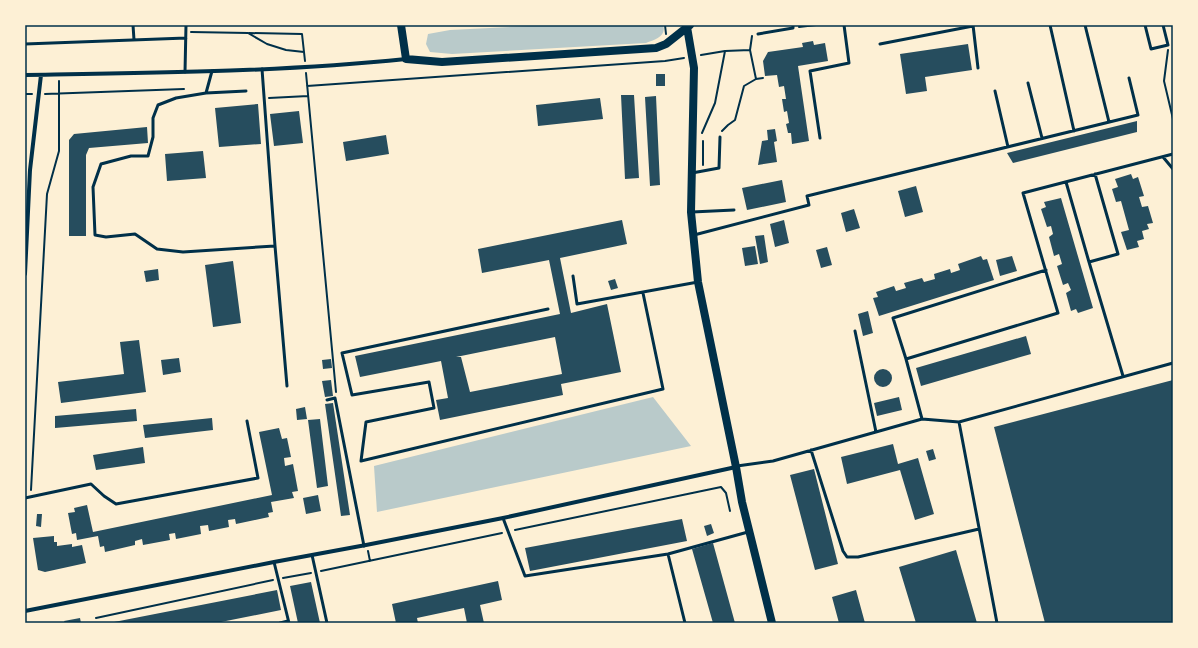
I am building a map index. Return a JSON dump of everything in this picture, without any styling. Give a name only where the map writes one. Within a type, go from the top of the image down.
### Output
[{"type":"main road","points":[[401,25],[406,59],[442,62],[656,48],[666,44],[687,26]]},
{"type":"main road","points":[[687,26],[694,68],[691,212],[692,235],[698,282],[742,502],[772,623]]},
{"type":"street","points":[[25,76],[341,66],[406,59]]},
{"type":"street","points":[[25,274],[30,170],[41,75]]},
{"type":"street","points":[[25,611],[274,562],[365,546],[503,518],[736,467]]},
{"type":"lane","points":[[133,25],[134,40]]},
{"type":"lane","points":[[185,72],[186,25]]},
{"type":"lane","points":[[820,138],[810,71],[849,63],[844,25]]},
{"type":"lane","points":[[880,44],[973,25],[978,68]]},
{"type":"lane","points":[[1050,25],[1074,131]]},
{"type":"lane","points":[[1085,25],[1109,122]]},
{"type":"lane","points":[[1145,25],[1151,49],[1168,45],[1163,25]]},
{"type":"lane","points":[[758,34],[793,27]]},
{"type":"lane","points":[[25,44],[186,38]]},
{"type":"lane","points":[[262,69],[275,246],[288,386]]},
{"type":"lane","points":[[206,93],[212,71]]},
{"type":"lane","points":[[692,235],[809,205],[807,196],[1138,115],[1129,78]]},
{"type":"lane","points":[[1028,83],[1042,138]]},
{"type":"lane","points":[[246,91],[206,93],[176,98],[158,105],[153,118],[153,137],[148,156],[131,156],[101,164],[93,187],[95,235],[106,237],[135,234],[157,249],[183,252],[275,246]]},
{"type":"lane","points":[[995,91],[1008,147]]},
{"type":"lane","points":[[691,173],[719,168],[720,137]]},
{"type":"lane","points":[[906,359],[1058,313],[1023,193],[1173,154]]},
{"type":"lane","points":[[1163,157],[1173,168]]},
{"type":"lane","points":[[1089,262],[1118,254],[1095,174]]},
{"type":"lane","points":[[1066,182],[1123,376]]},
{"type":"lane","points":[[691,212],[734,210]]},
{"type":"lane","points":[[922,419],[893,318],[1046,270]]},
{"type":"lane","points":[[573,276],[577,304],[698,282]]},
{"type":"lane","points":[[548,309],[342,353],[352,395],[430,382],[434,408],[366,422],[361,461],[663,389],[643,293]]},
{"type":"lane","points":[[855,332],[876,432]]},
{"type":"lane","points":[[736,467],[773,461],[922,419],[959,422],[1173,363]]},
{"type":"lane","points":[[327,400],[335,398],[365,546]]},
{"type":"lane","points":[[25,498],[91,484],[104,496],[116,504],[258,478],[247,421]]},
{"type":"lane","points":[[959,422],[997,623]]},
{"type":"lane","points":[[811,450],[843,551],[847,557],[858,557],[979,529]]},
{"type":"lane","points":[[503,518],[525,576],[668,554],[749,532]]},
{"type":"lane","points":[[668,554],[685,623]]},
{"type":"lane","points":[[312,555],[327,623]]},
{"type":"lane","points":[[274,562],[288,622],[280,623]]},
{"type":"path","points":[[793,27],[816,25]]},
{"type":"path","points":[[186,32],[302,34],[336,392]]},
{"type":"path","points":[[248,33],[267,44],[286,50],[304,52]]},
{"type":"path","points":[[752,35],[750,50],[756,79]]},
{"type":"path","points":[[1168,45],[1164,81],[1173,119]]},
{"type":"path","points":[[307,86],[665,61],[692,56],[750,50]]},
{"type":"path","points":[[703,171],[702,132],[715,103],[725,52]]},
{"type":"path","points":[[31,497],[47,194],[59,151],[59,76]]},
{"type":"path","points":[[720,137],[722,131],[737,117],[744,86],[756,79],[763,78]]},
{"type":"path","points":[[25,94],[184,89]]},
{"type":"path","points":[[264,99],[308,96]]},
{"type":"path","points":[[96,618],[721,487],[726,493],[730,511]]},
{"type":"path","points":[[365,546],[370,561]]},
{"type":"shaded area","points":[[547,25],[663,25],[664,29],[662,35],[646,43],[452,54],[430,52],[426,44],[428,34],[450,30]]},
{"type":"shaded area","points":[[653,397],[691,446],[377,512],[374,466]]},
{"type":"building","points":[[813,41],[814,45],[825,43],[828,61],[798,66],[809,141],[792,144],[791,133],[788,133],[786,124],[789,123],[787,111],[784,112],[782,99],[786,99],[784,86],[779,87],[777,75],[765,76],[763,61],[768,52],[803,47],[802,43]]},
{"type":"building","points":[[968,44],[972,70],[925,77],[927,91],[906,94],[900,54]]},
{"type":"building","points":[[656,74],[665,74],[665,86],[656,86]]},
{"type":"building","points":[[621,95],[634,95],[639,178],[625,179]]},
{"type":"building","points":[[656,96],[660,185],[650,186],[645,97]]},
{"type":"building","points":[[600,98],[603,119],[538,126],[536,105]]},
{"type":"building","points":[[258,104],[261,144],[219,147],[215,108]]},
{"type":"building","points":[[299,111],[303,143],[274,146],[270,114]]},
{"type":"building","points":[[1137,121],[1137,132],[1013,163],[1007,153]]},
{"type":"building","points":[[147,127],[148,143],[89,148],[86,155],[86,236],[69,236],[69,140],[74,134]]},
{"type":"building","points":[[775,129],[777,141],[774,142],[777,162],[758,165],[762,141],[768,140],[767,130]]},
{"type":"building","points":[[386,135],[389,154],[346,161],[343,142]]},
{"type":"building","points":[[203,151],[206,178],[167,181],[165,154]]},
{"type":"building","points":[[1131,174],[1133,179],[1138,177],[1144,196],[1139,197],[1142,207],[1148,206],[1153,223],[1147,224],[1149,229],[1142,231],[1144,239],[1137,241],[1139,247],[1127,250],[1121,232],[1129,230],[1121,201],[1116,202],[1112,189],[1118,187],[1115,179]]},
{"type":"building","points":[[782,180],[786,202],[747,210],[742,188]]},
{"type":"building","points":[[916,186],[923,212],[905,217],[898,191]]},
{"type":"building","points":[[1061,198],[1093,308],[1078,313],[1076,309],[1071,311],[1066,293],[1071,290],[1068,283],[1063,285],[1057,266],[1062,264],[1059,254],[1054,256],[1049,237],[1053,234],[1051,226],[1047,227],[1041,209],[1046,207],[1044,202]]},
{"type":"building","points":[[854,209],[860,228],[846,232],[841,213]]},
{"type":"building","points":[[622,220],[627,244],[560,258],[571,313],[607,304],[621,372],[561,384],[563,395],[440,420],[436,400],[448,398],[441,361],[360,377],[355,356],[560,314],[549,260],[482,273],[478,249]],"holes":[[[555,337],[562,374],[470,392],[461,357],[456,357]]]},
{"type":"building","points":[[784,220],[789,243],[775,247],[770,224]]},
{"type":"building","points":[[764,235],[768,262],[760,264],[755,236]]},
{"type":"building","points":[[755,246],[758,264],[745,266],[742,248]]},
{"type":"building","points":[[827,247],[832,265],[821,268],[816,250]]},
{"type":"building","points":[[981,256],[983,260],[987,259],[994,280],[879,316],[873,298],[878,297],[876,292],[894,286],[896,291],[906,288],[904,283],[922,278],[924,282],[935,279],[934,274],[950,269],[951,273],[960,270],[958,264]]},
{"type":"building","points":[[1012,256],[1017,271],[1000,276],[996,260]]},
{"type":"building","points":[[233,261],[241,323],[213,327],[205,265]]},
{"type":"building","points":[[158,269],[159,280],[146,282],[144,271]]},
{"type":"building","points":[[615,279],[618,288],[611,290],[608,281]]},
{"type":"building","points":[[868,311],[873,333],[863,336],[858,314]]},
{"type":"building","points":[[1026,336],[1031,354],[921,386],[916,368]]},
{"type":"building","points":[[139,340],[146,392],[61,403],[58,382],[124,374],[120,342]]},
{"type":"building","points":[[179,358],[181,372],[163,375],[161,360]]},
{"type":"building","points":[[331,359],[332,368],[323,369],[322,360]]},
{"type":"building","points":[[883,369],[887,370],[891,374],[891,382],[887,386],[883,387],[879,386],[875,382],[874,378],[875,374],[879,370]]},
{"type":"building","points":[[331,380],[333,396],[325,397],[322,381]]},
{"type":"building","points":[[1173,380],[1173,623],[1045,623],[994,427]]},
{"type":"building","points":[[899,397],[902,410],[877,416],[874,403]]},
{"type":"building","points":[[333,403],[350,515],[341,516],[325,404]]},
{"type":"building","points":[[305,407],[307,419],[297,420],[296,409]]},
{"type":"building","points":[[136,409],[137,421],[55,428],[55,416]]},
{"type":"building","points":[[212,418],[213,430],[145,438],[143,425]]},
{"type":"building","points":[[320,419],[328,486],[317,488],[308,420]]},
{"type":"building","points":[[279,428],[282,439],[287,438],[291,457],[284,458],[285,466],[293,464],[298,491],[292,492],[294,498],[271,502],[273,512],[268,513],[269,517],[236,524],[235,519],[228,520],[229,527],[209,531],[208,525],[200,526],[201,534],[176,539],[175,533],[169,534],[170,540],[143,545],[142,539],[135,541],[135,545],[105,552],[104,546],[100,547],[98,536],[77,540],[76,533],[72,534],[68,513],[75,512],[74,508],[87,505],[93,532],[272,495],[259,432]]},
{"type":"building","points":[[893,444],[898,464],[918,458],[934,514],[915,520],[900,470],[847,484],[841,457]]},
{"type":"building","points":[[143,447],[145,463],[96,470],[93,455]]},
{"type":"building","points":[[933,449],[936,459],[929,461],[926,451]]},
{"type":"building","points":[[814,469],[838,564],[815,570],[790,475]]},
{"type":"building","points":[[318,495],[321,511],[306,514],[303,498]]},
{"type":"building","points":[[37,514],[42,514],[41,527],[36,526]]},
{"type":"building","points":[[682,519],[687,541],[530,571],[525,548]]},
{"type":"building","points":[[711,524],[714,533],[707,536],[704,526]]},
{"type":"building","points":[[54,536],[54,542],[57,542],[57,546],[72,544],[72,547],[82,545],[86,563],[45,572],[38,570],[33,538]]},
{"type":"building","points":[[713,543],[735,623],[713,623],[692,549]]},
{"type":"building","points":[[956,550],[977,623],[916,623],[899,567]]},
{"type":"building","points":[[498,581],[502,600],[480,605],[484,623],[467,623],[464,608],[417,618],[418,623],[396,623],[392,604]]},
{"type":"building","points":[[311,582],[320,623],[298,623],[290,586]]},
{"type":"building","points":[[277,590],[281,610],[216,623],[109,623]]},
{"type":"building","points":[[856,590],[865,623],[839,623],[832,597]]},
{"type":"building","points":[[80,618],[81,623],[65,623],[64,621]]}]
